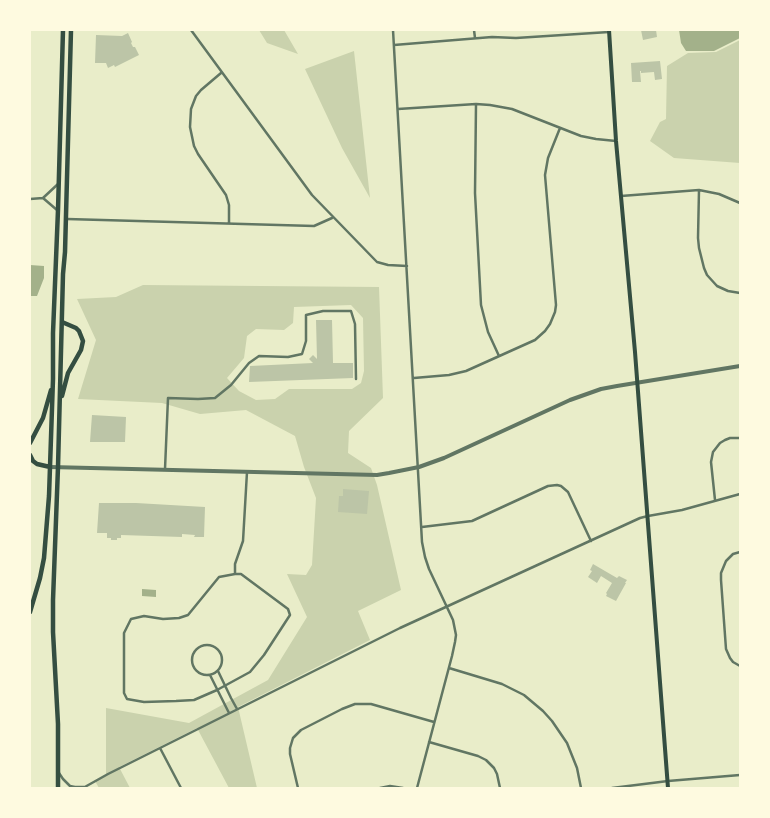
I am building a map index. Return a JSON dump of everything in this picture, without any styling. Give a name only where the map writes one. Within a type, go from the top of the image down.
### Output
[{"type":"main road","points":[[30,612],[38,586],[46,538],[64,30]]},
{"type":"main road","points":[[58,788],[59,769],[53,623],[71,30]]},
{"type":"main road","points":[[609,31],[616,141],[638,382],[668,788]]},
{"type":"main road","points":[[60,412],[65,381],[81,350],[83,341],[76,328],[62,322]]},
{"type":"main road","points":[[30,443],[43,418],[53,379]]},
{"type":"main road","points":[[30,456],[37,464],[50,467]]},
{"type":"street","points":[[191,30],[312,195],[333,218],[377,262],[388,266],[407,266]]},
{"type":"street","points":[[393,30],[422,542],[429,569],[453,620],[456,635],[417,788]]},
{"type":"street","points":[[474,30],[475,39]]},
{"type":"street","points":[[394,45],[492,37],[516,38],[609,31]]},
{"type":"street","points":[[222,73],[196,96],[190,109],[190,127],[194,146],[198,154],[226,195],[229,205],[229,223]]},
{"type":"street","points":[[398,110],[476,104],[490,105],[512,109],[585,137],[616,141]]},
{"type":"street","points":[[476,104],[475,192],[481,305],[488,332],[499,356]]},
{"type":"street","points":[[413,378],[457,374],[466,371],[535,340],[550,324],[556,305],[545,175],[548,158],[560,128]]},
{"type":"street","points":[[30,199],[43,198],[59,184]]},
{"type":"street","points":[[621,196],[700,190],[740,203]]},
{"type":"street","points":[[700,190],[698,238],[704,268],[707,275],[717,286],[728,291],[740,293]]},
{"type":"street","points":[[43,198],[58,210]]},
{"type":"street","points":[[65,218],[314,226],[333,218]]},
{"type":"street","points":[[165,469],[168,398],[215,398],[231,385],[249,363],[258,356],[288,357],[302,354],[306,342],[306,315],[323,311],[351,311],[355,324],[356,379]]},
{"type":"street","points":[[50,467],[376,475],[419,467],[444,458],[570,400],[609,387],[740,366]]},
{"type":"street","points":[[715,500],[711,462],[713,452],[724,440],[740,438]]},
{"type":"street","points":[[235,574],[235,564],[244,541],[248,472]]},
{"type":"street","points":[[422,527],[472,521],[548,486],[557,485],[568,492],[591,541]]},
{"type":"street","points":[[59,769],[62,779],[70,786],[84,787],[400,628],[591,541],[648,516],[682,510],[740,494]]},
{"type":"street","points":[[740,552],[729,557],[721,572],[728,653],[730,658],[740,666]]},
{"type":"street","points":[[241,574],[281,603],[288,609],[290,615],[264,655],[250,672],[225,685],[194,700],[144,702],[127,699],[124,693],[124,633],[131,619],[144,616],[163,619],[179,618],[188,615],[219,577],[241,574]]},
{"type":"street","points":[[213,646],[220,652],[223,661],[218,671],[205,676],[196,671],[193,666],[192,656],[198,647],[213,646]]},
{"type":"street","points":[[449,668],[502,684],[524,696],[543,711],[567,743],[577,768],[581,788]]},
{"type":"street","points":[[218,671],[237,709]]},
{"type":"street","points":[[210,675],[229,713]]},
{"type":"street","points":[[298,788],[290,754],[293,738],[301,730],[342,709],[355,704],[371,704],[434,722]]},
{"type":"street","points":[[429,742],[486,760],[494,768],[500,788]]},
{"type":"street","points":[[160,748],[181,788]]},
{"type":"street","points":[[612,788],[740,775]]},
{"type":"street","points":[[380,788],[390,786],[403,788]]},
{"type":"shaded area","points":[[259,30],[284,30],[298,54],[267,43]]},
{"type":"shaded area","points":[[679,30],[740,30],[740,38],[714,51],[686,51],[681,43]]},
{"type":"shaded area","points":[[740,40],[740,163],[674,158],[650,141],[660,122],[666,119],[667,66],[688,53],[716,52]]},
{"type":"shaded area","points":[[354,51],[370,198],[342,148],[305,69]]},
{"type":"shaded area","points":[[30,265],[44,266],[44,278],[37,296],[30,296]]},
{"type":"shaded area","points":[[143,285],[379,287],[383,398],[349,431],[348,453],[371,468],[377,485],[401,590],[358,611],[370,640],[238,707],[257,788],[229,788],[197,728],[119,767],[130,788],[99,788],[95,781],[106,775],[106,708],[189,723],[268,680],[307,617],[287,574],[306,575],[312,565],[316,498],[295,436],[246,410],[200,414],[162,403],[78,399],[96,340],[77,299],[116,297]],"holes":[[[351,305],[363,318],[364,371],[361,383],[352,389],[289,389],[275,399],[256,400],[239,391],[227,378],[244,358],[247,336],[256,329],[284,330],[293,323],[294,307]]]},
{"type":"shaded area","points":[[142,589],[156,590],[156,597],[142,596]]},
{"type":"building","points":[[641,30],[656,30],[657,37],[643,40]]},
{"type":"building","points":[[128,33],[133,47],[135,47],[139,55],[115,67],[114,65],[108,68],[106,63],[95,63],[96,35],[122,36]]},
{"type":"building","points":[[660,61],[662,79],[655,80],[654,72],[641,73],[640,71],[641,82],[632,82],[631,63]]},
{"type":"building","points":[[316,320],[332,320],[333,363],[353,363],[353,378],[249,382],[250,366],[313,363],[309,359],[313,355],[317,359]]},
{"type":"building","points":[[92,415],[126,417],[125,442],[90,442]]},
{"type":"building","points":[[343,489],[369,491],[367,514],[338,512],[339,496],[343,496]]},
{"type":"building","points":[[99,503],[205,507],[204,537],[182,534],[182,537],[121,535],[121,538],[117,538],[117,540],[111,540],[111,538],[107,538],[107,533],[97,533]]},
{"type":"building","points":[[593,564],[617,578],[619,576],[627,580],[616,601],[606,596],[612,583],[601,576],[597,583],[588,577],[592,571],[590,570]]}]
